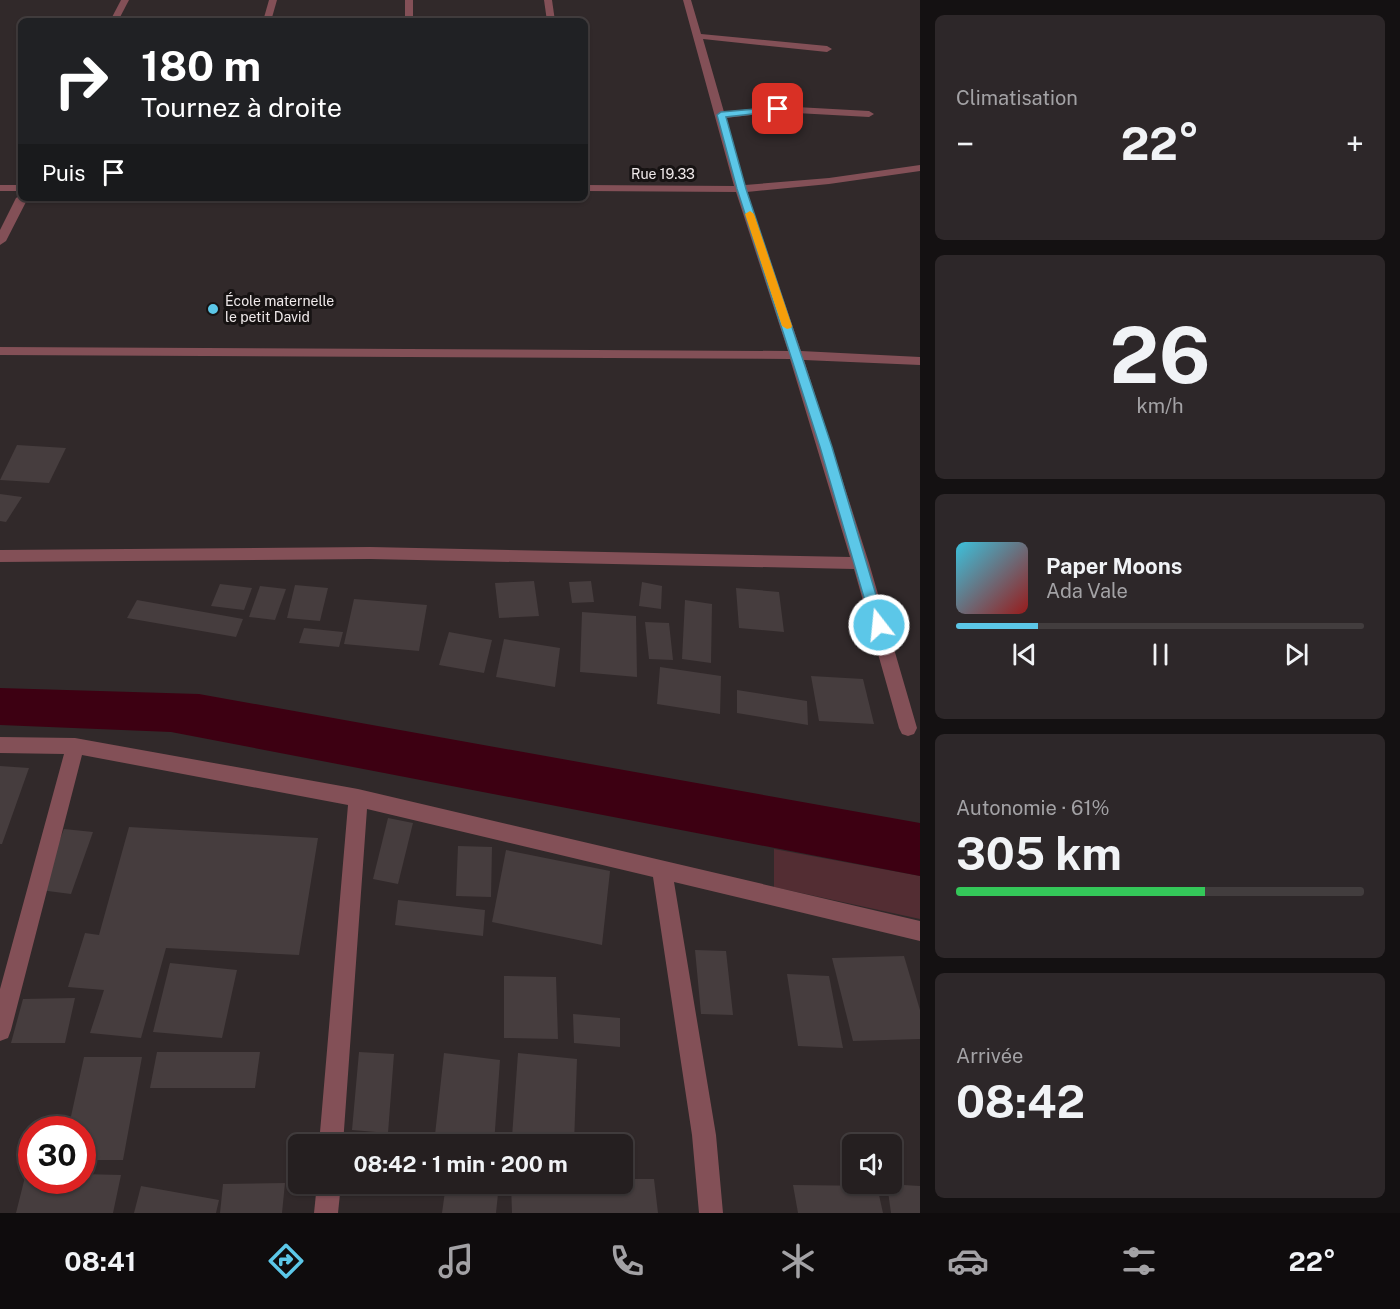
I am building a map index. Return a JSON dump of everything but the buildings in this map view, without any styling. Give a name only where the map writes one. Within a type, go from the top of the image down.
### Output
[{"type":"street","points":[[116,18],[125,0]]},
{"type":"street","points":[[268,18],[273,0]]},
{"type":"street","points":[[409,0],[409,18]]},
{"type":"street","points":[[548,0],[550,18]]},
{"type":"street","points":[[687,0],[741,189],[861,564],[908,728]]},
{"type":"street","points":[[698,36],[827,49]]},
{"type":"street","points":[[721,115],[778,109],[869,114]]},
{"type":"street","name":"Rue 19.33","points":[[588,188],[741,189],[829,181],[920,168]]},
{"type":"street","points":[[0,188],[18,188]]},
{"type":"street","points":[[0,241],[20,201]]},
{"type":"street","points":[[0,351],[796,355],[920,361]]},
{"type":"street","points":[[0,556],[370,554],[861,564]]},
{"type":"street","points":[[0,745],[75,746],[357,798],[920,931]]},
{"type":"street","points":[[0,1030],[75,746]]},
{"type":"street","points":[[333,1134],[357,798]]},
{"type":"street","points":[[662,871],[704,1135],[711,1213]]},
{"type":"street","points":[[326,1213],[327,1194]]},
{"type":"shaded area","points":[[0,688],[199,694],[920,823],[920,876],[171,732],[0,725]]},
{"type":"shaded area","points":[[774,849],[920,876],[920,919],[774,887]]},
{"type":"slow traffic","points":[[750,214],[787,326]]},
{"type":"place","name":"École maternelle le petit David","points":[[213,309]]},
{"type":"route","points":[[778,109],[721,115],[741,189],[826,447],[879,625]]}]
